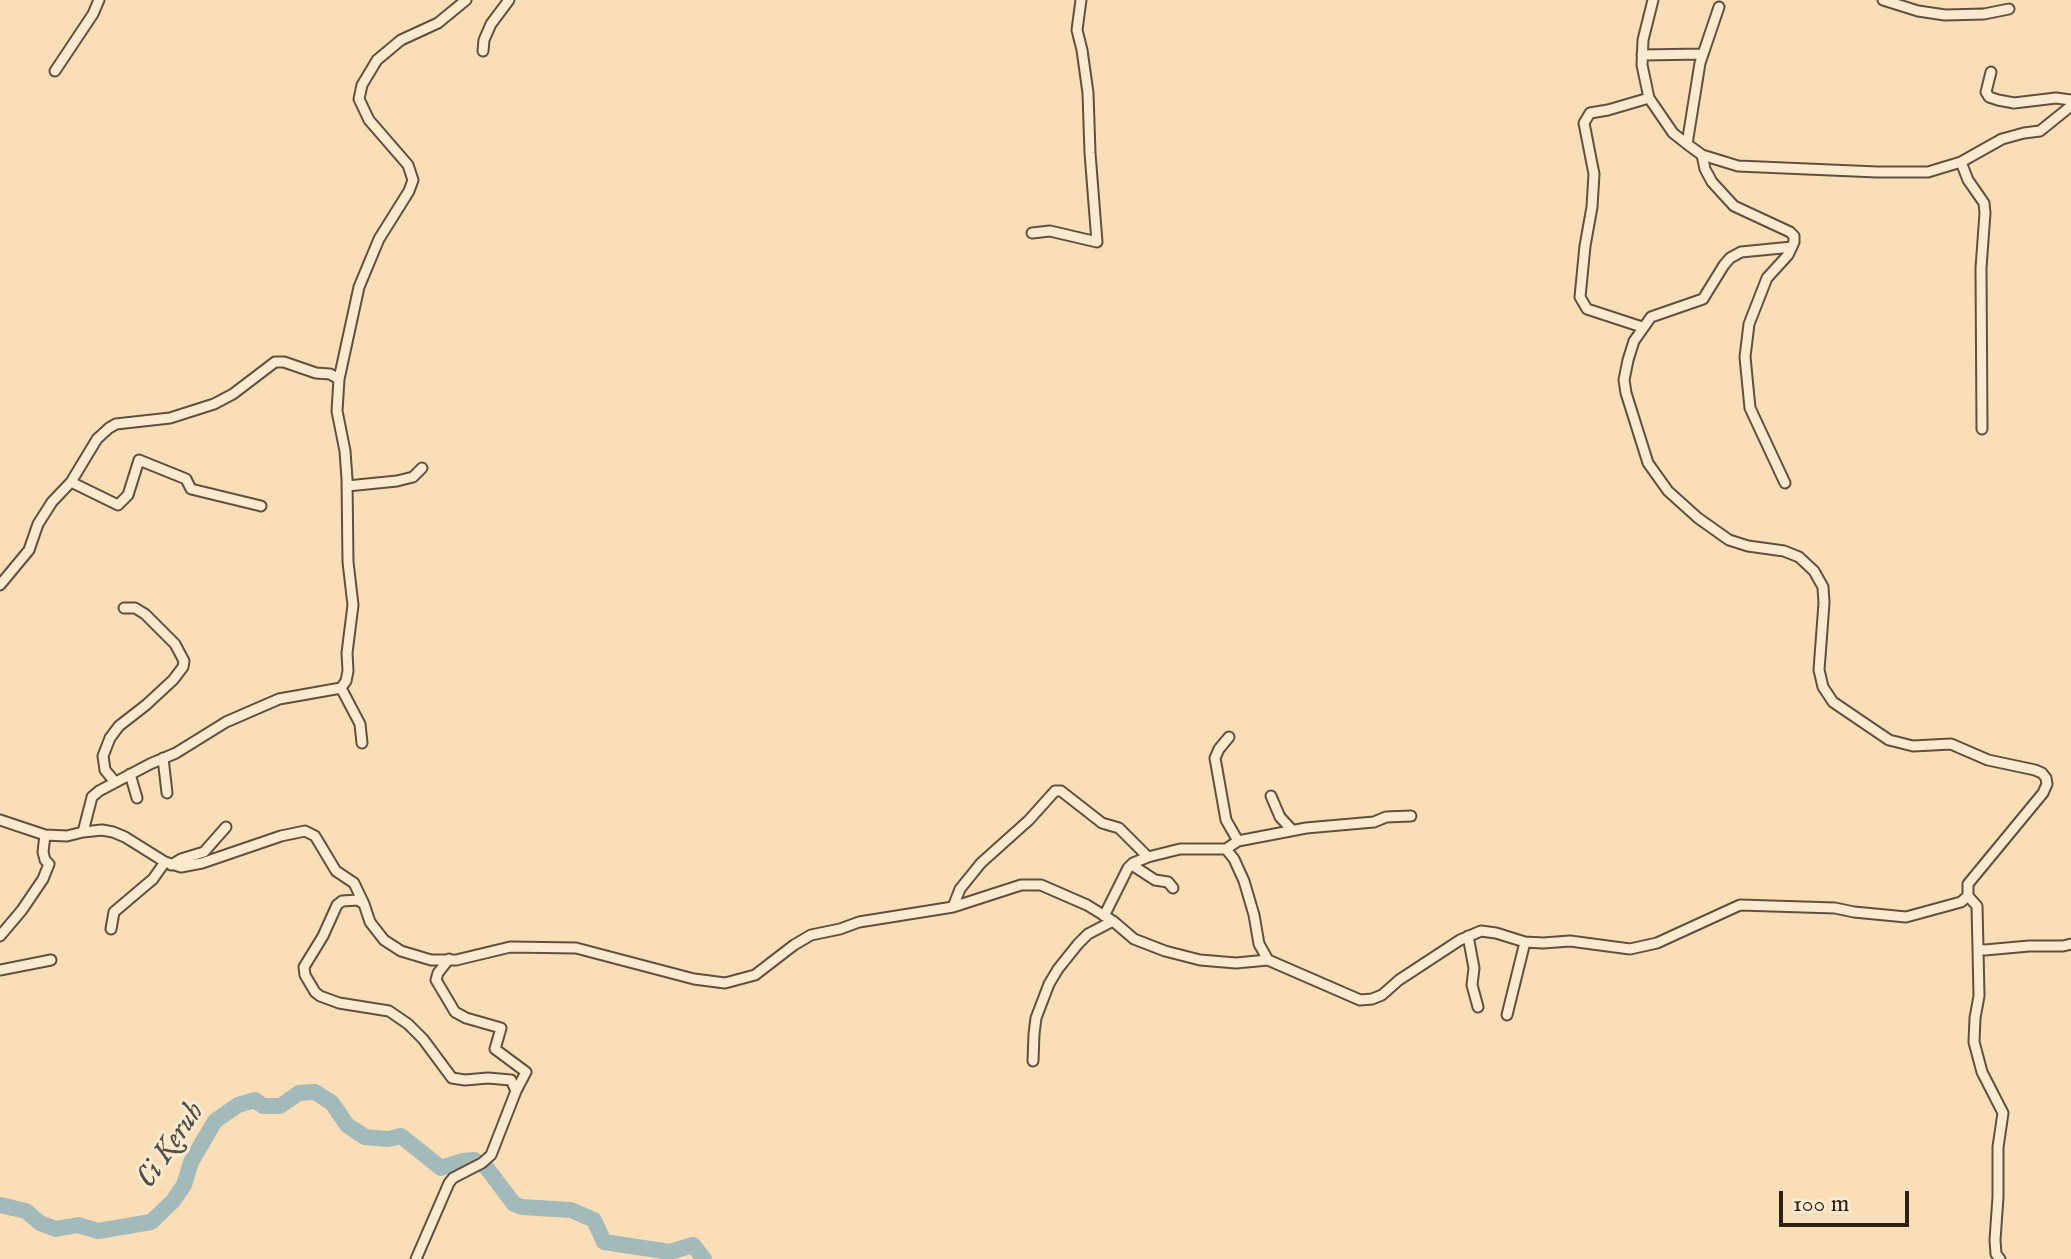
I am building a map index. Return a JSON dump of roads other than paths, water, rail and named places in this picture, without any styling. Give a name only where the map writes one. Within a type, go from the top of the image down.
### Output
[{"type":"street","points":[[55,71],[99,0]]},
{"type":"street","points":[[83,832],[92,797],[115,782],[206,736],[226,722],[279,699],[341,688],[346,681],[353,614],[348,562],[345,451],[337,411],[339,379],[359,287],[379,239],[413,180],[408,165],[369,120],[359,99],[362,85],[377,60],[401,40],[438,23],[466,0]]},
{"type":"street","points":[[483,51],[491,24],[509,0]]},
{"type":"street","points":[[1032,233],[1050,231],[1097,242],[1088,93],[1077,30],[1081,0]]},
{"type":"street","points":[[1653,0],[1642,55],[1649,98],[1673,133],[1687,144],[1702,155],[1738,166],[1928,172],[1961,162],[2002,139],[2040,131],[2071,106]]},
{"type":"street","points":[[1883,0],[1918,11],[1945,15],[1984,14],[2009,9]]},
{"type":"street","points":[[1687,144],[1696,81],[1719,7]]},
{"type":"street","points":[[1642,55],[1703,54]]},
{"type":"street","points":[[1991,72],[1986,92],[1989,97],[2014,103],[2056,98],[2071,100]]},
{"type":"street","points":[[1642,327],[1587,309],[1580,297],[1594,174],[1584,123],[1590,113],[1649,98]]},
{"type":"street","points":[[1702,155],[1712,182],[1734,206],[1794,236],[1788,255],[1767,278],[1749,324],[1745,357],[1750,408],[1785,483]]},
{"type":"street","points":[[1961,162],[1968,180],[1984,203],[1985,213],[1981,268],[1982,429]]},
{"type":"street","points":[[1792,247],[1741,252],[1730,258],[1703,299],[1651,317],[1634,341],[1624,380],[1626,393],[1648,463],[1668,491],[1729,540],[1784,551],[1799,557],[1814,571],[1823,587],[1824,603],[1819,670],[1823,687],[1833,702],[1889,740],[1913,746],[1951,744],[1998,763],[2035,770],[2046,778],[2043,793],[1968,884],[1968,896],[1977,906],[1979,987],[1974,1042],[1982,1072],[2003,1113],[1998,1147],[1995,1226],[1996,1254],[2000,1259]]},
{"type":"street","points":[[0,585],[29,550],[38,524],[52,502],[71,482],[97,439],[109,428],[116,424],[170,418],[214,404],[233,394],[275,362],[330,374],[339,379]]},
{"type":"street","points":[[71,482],[118,505],[128,495],[139,460],[186,479],[191,489],[261,506]]},
{"type":"street","points":[[347,486],[413,477],[422,468]]},
{"type":"street","points":[[115,782],[105,770],[103,756],[110,738],[119,726],[173,680],[184,661],[175,644],[145,614],[135,608],[124,608]]},
{"type":"street","points":[[341,688],[360,724],[362,743]]},
{"type":"street","points":[[1229,737],[1215,758],[1226,820],[1238,841]]},
{"type":"street","points":[[163,758],[167,793]]},
{"type":"street","points":[[130,774],[137,798]]},
{"type":"street","points":[[953,907],[960,889],[981,863],[1029,820],[1055,791],[1061,791],[1102,823],[1119,828],[1148,857]]},
{"type":"street","points":[[1271,796],[1280,817],[1292,830]]},
{"type":"street","points":[[1033,1061],[1036,1018],[1049,984],[1078,944],[1109,918],[1123,877],[1132,865],[1148,857],[1180,849],[1226,849],[1238,841],[1292,830],[1411,816]]},
{"type":"street","points":[[0,820],[45,835],[67,836],[102,830],[125,837],[168,864],[181,867],[305,831],[315,836],[336,871],[354,883],[370,922],[384,940],[401,951],[431,960],[456,960],[510,947],[576,948],[694,979],[725,983],[755,975],[811,935],[859,922],[953,907],[1021,885],[1041,885],[1063,894],[1109,918],[1134,939],[1185,957],[1236,963],[1268,960],[1360,1000],[1382,995],[1399,980],[1460,940],[1481,931],[1525,942],[1570,941],[1630,949],[1657,943],[1740,905],[1835,908],[1906,917],[1961,902],[1968,896]]},
{"type":"street","points":[[111,929],[114,912],[168,864],[204,852],[226,827]]},
{"type":"street","points":[[0,936],[43,879],[49,864],[43,852],[45,835]]},
{"type":"street","points":[[1226,849],[1244,881],[1259,944],[1268,960]]},
{"type":"street","points":[[1132,865],[1155,880],[1168,882],[1173,888]]},
{"type":"street","points":[[364,904],[358,900],[342,901],[337,905],[304,967],[315,992],[339,1003],[389,1011],[423,1039],[452,1078],[511,1080],[516,1091]]},
{"type":"street","points":[[1468,936],[1474,968],[1472,985],[1478,1007]]},
{"type":"street","points":[[1507,1015],[1525,942]]},
{"type":"street","points":[[1978,949],[2071,944]]},
{"type":"street","points":[[416,1259],[449,1183],[491,1155],[526,1072],[496,1052],[494,1047],[501,1028],[455,1012],[436,980],[449,959]]},
{"type":"street","points":[[0,970],[51,960]]},
{"type":"waterway","name":"Ci Keruh","points":[[0,1205],[26,1211],[40,1223],[56,1229],[78,1225],[98,1231],[151,1222],[173,1201],[184,1185],[191,1162],[215,1121],[238,1105],[255,1100],[263,1106],[280,1106],[299,1093],[315,1092],[332,1103],[347,1125],[365,1137],[388,1139],[401,1136],[441,1168],[474,1160],[486,1167],[514,1204],[571,1210],[594,1220],[604,1242],[670,1252],[693,1245],[704,1259]]}]
